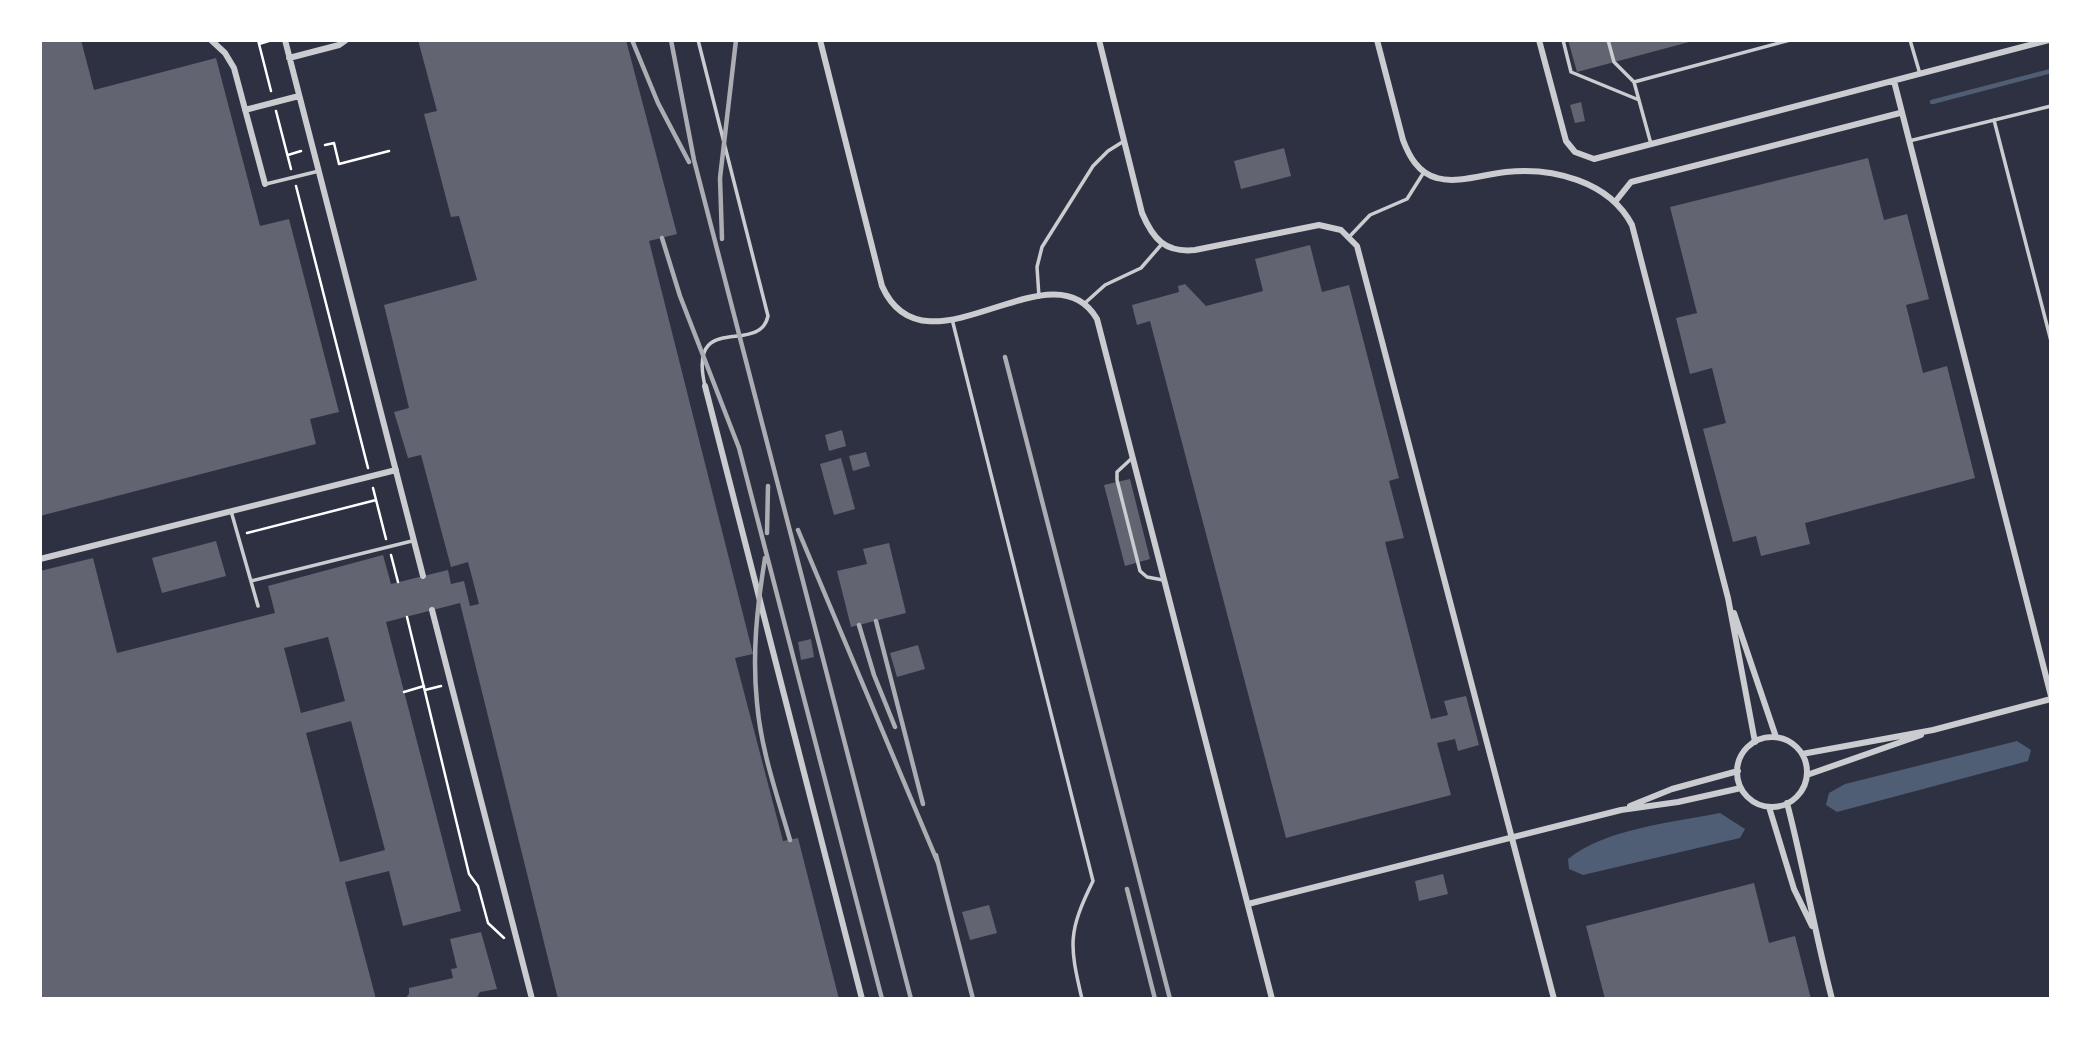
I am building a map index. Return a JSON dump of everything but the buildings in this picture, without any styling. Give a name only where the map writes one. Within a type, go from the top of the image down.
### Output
[{"type":"street","points":[[211,40],[230,60],[265,184]]},
{"type":"street","points":[[285,40],[424,576]]},
{"type":"street","points":[[289,58],[339,45],[346,40]]},
{"type":"street","points":[[820,40],[882,286],[896,310],[918,320],[952,319],[1039,297],[1069,295],[1086,303],[1100,328],[1272,999]]},
{"type":"street","points":[[1099,40],[1142,213],[1149,229],[1161,245],[1182,252],[1319,225],[1331,226],[1350,236],[1362,256],[1554,999]]},
{"type":"street","points":[[1377,40],[1408,154],[1424,172],[1450,180],[1507,172],[1549,173],[1575,179],[1602,191],[1615,202],[1632,225],[1728,598],[1755,742]]},
{"type":"street","points":[[1539,40],[1563,134],[1569,147],[1581,156],[1600,158],[2047,40]]},
{"type":"street","points":[[1807,775],[1933,730],[2051,697],[1907,142],[1894,81]]},
{"type":"street","points":[[246,110],[299,96]]},
{"type":"street","points":[[1615,202],[1631,181],[1900,113]]},
{"type":"street","points":[[705,386],[862,999]]},
{"type":"street","points":[[40,559],[396,470]]},
{"type":"street","points":[[1728,598],[1776,737]]},
{"type":"street","points":[[432,610],[532,999]]},
{"type":"street","points":[[1802,754],[1933,730]]},
{"type":"street","points":[[1776,737],[1791,743],[1802,754],[1807,775],[1803,789],[1787,803],[1769,807],[1753,801],[1741,788],[1738,771],[1742,754],[1755,742],[1776,737]]},
{"type":"street","points":[[1621,810],[1672,789],[1738,771]]},
{"type":"street","points":[[1248,904],[1621,810],[1678,802],[1741,788]]},
{"type":"street","points":[[1787,803],[1808,885],[1814,929],[1832,999]]},
{"type":"street","points":[[1769,807],[1794,889],[1814,929]]},
{"type":"lane","points":[[698,40],[768,316],[765,325],[758,331],[706,346],[700,357],[705,386]]},
{"type":"lane","points":[[1563,40],[1571,72],[1639,100]]},
{"type":"lane","points":[[1608,40],[1614,62],[1634,82],[1651,144]]},
{"type":"lane","points":[[1634,82],[1790,40]]},
{"type":"lane","points":[[1910,40],[1920,74]]},
{"type":"lane","points":[[1907,142],[2051,106]]},
{"type":"lane","points":[[1994,120],[2051,341]]},
{"type":"lane","points":[[1039,297],[1037,267],[1042,247],[1093,166],[1108,151],[1124,142]]},
{"type":"lane","points":[[265,184],[318,171]]},
{"type":"lane","points":[[1350,236],[1370,215],[1406,199],[1424,172]]},
{"type":"lane","points":[[1086,303],[1105,285],[1141,268],[1161,245]]},
{"type":"lane","points":[[952,319],[1093,881],[1074,918],[1071,950],[1082,999]]},
{"type":"lane","points":[[1133,457],[1117,472],[1117,480],[1140,571],[1147,577],[1165,580]]},
{"type":"lane","points":[[231,511],[258,606]]},
{"type":"lane","points":[[251,582],[414,540]]},
{"type":"path","points":[[272,40],[259,42],[398,582]]},
{"type":"path","points":[[288,155],[334,143],[339,164],[388,151]]},
{"type":"path","points":[[238,536],[376,500]]},
{"type":"path","points":[[407,617],[469,874],[478,886],[488,923],[503,937]]},
{"type":"path","points":[[404,691],[451,684]]},
{"type":"water","points":[[2017,741],[2031,750],[2028,761],[1837,812],[1826,805],[1829,793],[1845,784]]},
{"type":"water","points":[[1720,813],[1745,829],[1740,838],[1583,875],[1569,869],[1568,859],[1601,840],[1640,828]]},
{"type":"waterway","points":[[1932,102],[2051,71]]},
{"type":"railway","points":[[632,40],[658,103],[689,162]]},
{"type":"railway","points":[[671,40],[694,160],[911,999]]},
{"type":"railway","points":[[722,239],[720,178],[736,40]]},
{"type":"railway","points":[[662,238],[680,296],[739,448],[882,999]]},
{"type":"railway","points":[[1005,357],[1170,999]]},
{"type":"railway","points":[[767,533],[768,486]]},
{"type":"railway","points":[[798,530],[938,863]]},
{"type":"railway","points":[[765,558],[756,630],[757,703],[766,755],[790,840]]},
{"type":"railway","points":[[876,621],[923,804]]},
{"type":"railway","points":[[859,625],[874,675],[895,727]]},
{"type":"railway","points":[[936,855],[973,999]]},
{"type":"railway","points":[[1127,889],[1155,999]]}]
